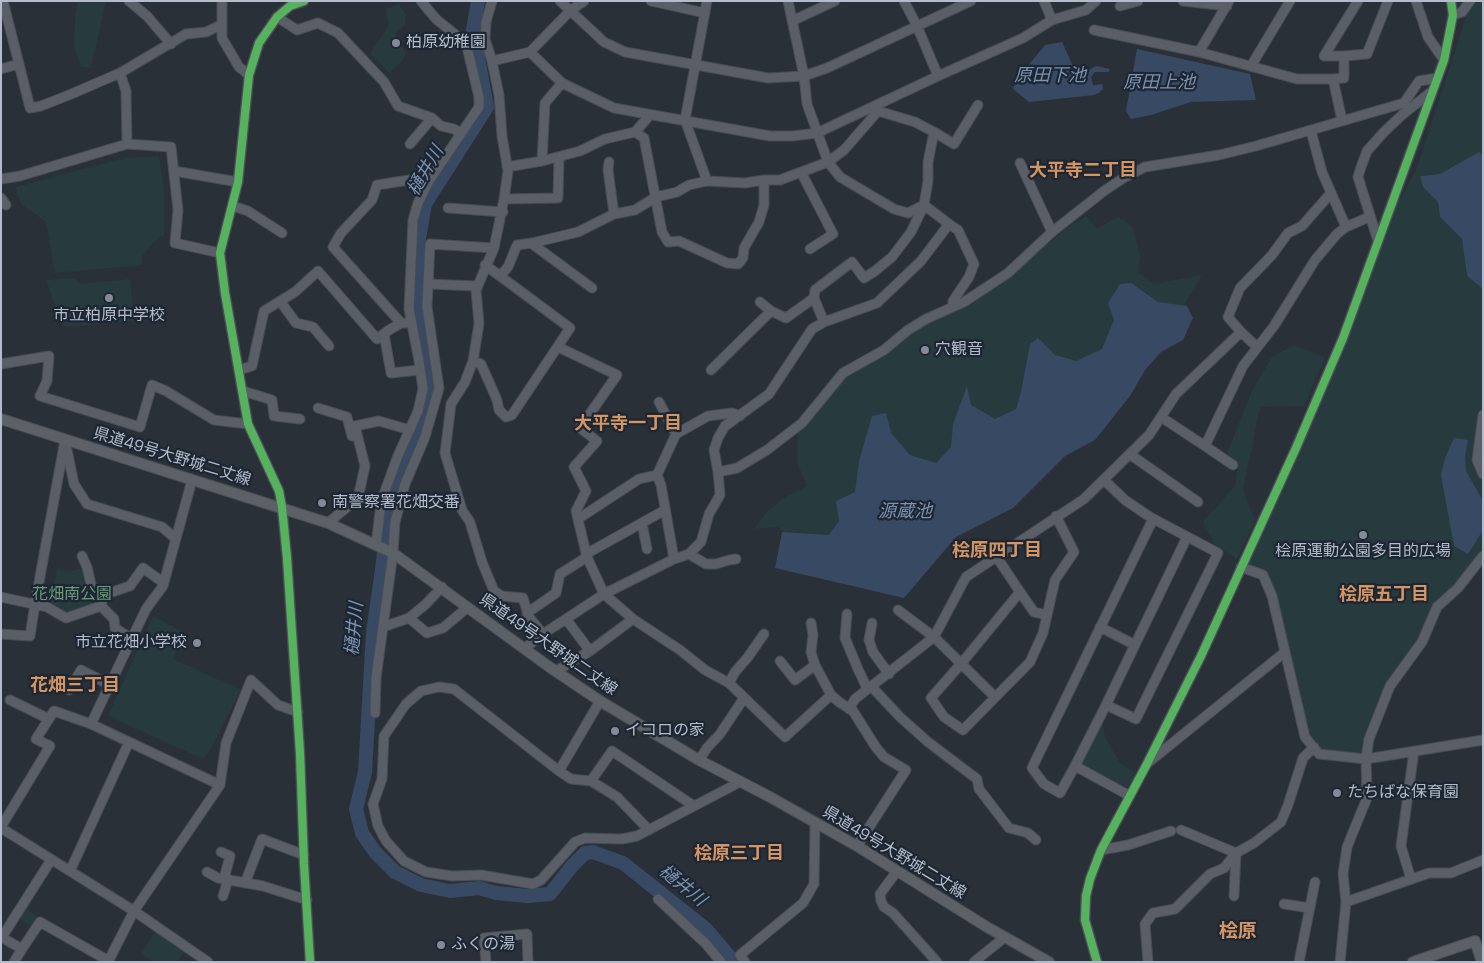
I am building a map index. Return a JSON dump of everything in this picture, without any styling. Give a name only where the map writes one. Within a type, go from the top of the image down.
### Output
[{"type":"main road","name":"県道49号大野城二丈線","points":[[1,419],[328,523],[376,544],[393,553],[442,587],[600,701],[699,760],[857,846],[1049,962]]},
{"type":"main road","points":[[1413,962],[1479,940],[1482,962]]},
{"type":"street","points":[[3,1],[4,16],[30,108],[41,106],[120,73],[186,34],[206,32],[221,26]]},
{"type":"street","points":[[128,1],[147,16],[171,44]]},
{"type":"street","points":[[222,1],[222,38],[239,67],[249,74]]},
{"type":"street","points":[[304,1],[288,4],[259,42],[249,74],[238,182],[220,253],[225,293],[248,424],[280,491],[287,558],[298,712],[310,962]]},
{"type":"street","points":[[376,544],[384,494],[418,411],[423,389],[409,309],[413,220],[418,203],[429,181],[479,107],[479,97],[466,44],[436,19],[421,1]]},
{"type":"street","points":[[492,1],[486,22],[486,39],[499,95],[502,136],[507,167],[503,212],[494,248],[477,286],[479,324],[473,362],[465,382],[451,404],[445,453],[462,510],[470,522],[482,562],[494,591],[502,596],[523,598],[529,617],[543,634]]},
{"type":"street","points":[[560,1],[604,42],[625,52],[768,78],[804,76],[827,68],[971,1]]},
{"type":"street","points":[[492,61],[530,52],[570,11],[584,1]]},
{"type":"street","points":[[651,1],[704,13]]},
{"type":"street","points":[[707,1],[685,120],[707,181]]},
{"type":"street","points":[[788,1],[804,76],[807,104],[828,162],[840,177],[894,210],[908,213],[924,205]]},
{"type":"street","points":[[792,21],[836,1]]},
{"type":"street","points":[[904,1],[917,26],[938,76]]},
{"type":"street","points":[[1044,1],[1052,20]]},
{"type":"street","points":[[530,52],[562,83],[614,108],[770,136],[793,136],[817,133],[1023,38],[1052,20],[1086,10],[1096,1]]},
{"type":"street","points":[[1120,6],[1138,1]]},
{"type":"street","points":[[1183,1],[1228,4],[1199,52]]},
{"type":"street","points":[[1250,66],[1290,1]]},
{"type":"street","points":[[1358,1],[1324,56],[1367,54],[1388,1]]},
{"type":"street","points":[[1416,1],[1428,37],[1444,60]]},
{"type":"street","points":[[1097,962],[1085,920],[1086,896],[1090,879],[1101,850],[1201,656],[1296,448],[1343,338],[1444,60],[1453,15],[1451,1]]},
{"type":"street","points":[[1453,15],[1462,12],[1470,1]]},
{"type":"street","points":[[277,16],[297,30],[318,23],[338,33],[384,82],[398,106],[432,118],[441,126],[454,129],[461,134]]},
{"type":"street","points":[[1094,30],[1199,52],[1297,79],[1344,78],[1344,56]]},
{"type":"street","points":[[466,44],[486,39]]},
{"type":"street","points":[[1,69],[19,64]]},
{"type":"street","points":[[120,73],[126,91],[127,144]]},
{"type":"street","points":[[718,472],[737,468],[766,450],[802,423],[843,373],[884,350],[908,330],[926,319],[964,302],[1008,273],[1052,232],[1125,177],[1145,167],[1219,155],[1311,131],[1342,120],[1404,103],[1419,81],[1437,78]]},
{"type":"street","points":[[1333,79],[1342,120]]},
{"type":"street","points":[[542,162],[544,103],[562,83]]},
{"type":"street","points":[[1378,241],[1358,177],[1367,151],[1402,115],[1432,92]]},
{"type":"street","points":[[500,276],[508,267],[517,245],[578,232],[614,214],[635,210],[656,197],[677,192],[689,185],[707,181],[745,183],[780,180],[828,162],[844,150],[878,111],[915,122],[954,144],[978,104]]},
{"type":"street","points":[[507,167],[542,162],[580,151],[605,139],[635,132],[650,114]]},
{"type":"street","points":[[410,144],[432,118]]},
{"type":"street","points":[[1311,131],[1322,172],[1346,227]]},
{"type":"street","points":[[635,132],[644,138],[662,232],[668,242],[679,241],[726,263],[738,264],[742,258],[744,248],[759,222],[764,205],[764,180]]},
{"type":"street","points":[[824,322],[814,298],[815,290],[852,262],[864,278],[892,257],[912,232],[924,205],[928,181],[928,162],[934,132]]},
{"type":"street","points":[[1,179],[20,176],[127,144],[171,147],[178,210],[176,243],[220,253]]},
{"type":"street","points":[[504,199],[558,198],[559,157]]},
{"type":"street","points":[[609,162],[608,170],[614,214]]},
{"type":"street","points":[[1020,163],[1052,232]]},
{"type":"street","points":[[174,171],[238,182]]},
{"type":"street","points":[[801,172],[833,234],[810,249]]},
{"type":"street","points":[[401,323],[333,247],[342,232],[372,200],[377,185],[422,178],[429,181]]},
{"type":"street","points":[[1257,347],[1228,317],[1240,288],[1272,255],[1288,233],[1302,226],[1331,194]]},
{"type":"street","points":[[924,205],[958,230],[974,264],[969,277],[953,301],[953,307]]},
{"type":"street","points":[[233,206],[248,210],[282,233]]},
{"type":"street","points":[[448,208],[503,212]]},
{"type":"street","points":[[1205,446],[1243,366],[1274,326],[1315,260],[1326,246],[1346,227],[1369,217]]},
{"type":"street","points":[[525,648],[604,594],[674,559],[689,554],[701,542],[709,514],[720,495],[714,450],[725,426],[768,394],[812,329],[824,322],[877,303],[922,260],[949,224]]},
{"type":"street","points":[[531,243],[592,288]]},
{"type":"street","points":[[376,713],[376,678],[393,553],[395,522],[405,484],[425,437],[439,388],[427,308],[430,244],[494,248]]},
{"type":"street","points":[[473,362],[481,364],[497,400],[499,410],[506,417],[512,415],[570,328],[485,265]]},
{"type":"street","points":[[238,370],[252,366],[264,311],[295,292],[318,271],[377,339],[401,323],[411,322]]},
{"type":"street","points":[[428,284],[477,286]]},
{"type":"street","points":[[760,302],[771,311],[786,318],[814,298]]},
{"type":"street","points":[[280,301],[296,322],[313,327],[329,346]]},
{"type":"street","points":[[711,370],[771,311]]},
{"type":"street","points":[[849,709],[855,699],[934,638],[966,577],[1084,499],[1149,436],[1176,394],[1241,332]]},
{"type":"street","points":[[384,334],[391,373],[420,370]]},
{"type":"street","points":[[558,347],[616,375],[580,428],[596,441],[574,467],[586,491],[576,511],[587,555],[604,594],[633,619],[680,650],[705,670],[729,683],[785,737],[831,694]]},
{"type":"street","points":[[1,364],[49,356],[47,381],[40,396],[140,427],[152,385],[166,391],[214,420],[248,424]]},
{"type":"street","points":[[243,391],[272,400],[274,416],[300,419]]},
{"type":"street","points":[[659,402],[676,434]]},
{"type":"street","points":[[318,408],[347,417],[352,436],[358,437]]},
{"type":"street","points":[[578,519],[638,480],[656,475],[676,434],[708,416],[732,413],[740,416]]},
{"type":"street","points":[[1483,415],[1477,460],[1483,474]]},
{"type":"street","points":[[1161,417],[1233,465]]},
{"type":"street","points":[[328,523],[358,498],[365,466],[355,426],[378,421],[410,430]]},
{"type":"street","points":[[65,440],[74,484],[87,504],[162,526],[176,539]]},
{"type":"street","points":[[1,634],[30,636],[65,440]]},
{"type":"street","points":[[1131,455],[1198,502]]},
{"type":"street","points":[[656,475],[661,485],[674,559]]},
{"type":"street","points":[[91,724],[146,609],[164,583],[192,480]]},
{"type":"street","points":[[1104,480],[1125,500],[1150,517],[1218,553],[1136,720],[1106,705]]},
{"type":"street","points":[[528,613],[556,593],[560,574],[587,555],[666,510]]},
{"type":"street","points":[[1020,592],[960,665],[930,698],[944,717],[962,730],[1030,662],[1043,633],[1054,580],[1074,552],[1056,516]]},
{"type":"street","points":[[1150,517],[1153,519],[1032,768],[1044,784],[1060,792],[1075,766],[1187,536]]},
{"type":"street","points":[[642,523],[647,549]]},
{"type":"street","points":[[689,554],[706,564],[716,564],[736,559]]},
{"type":"street","points":[[82,556],[87,567],[92,589],[114,619],[115,628],[132,638]]},
{"type":"street","points":[[996,556],[1034,612],[1047,616]]},
{"type":"street","points":[[1340,962],[1346,902],[1343,874],[1347,848],[1367,798],[1366,758],[1369,739],[1390,686],[1422,642],[1437,607],[1458,588],[1483,556]]},
{"type":"street","points":[[1242,566],[1263,575],[1272,596],[1305,737],[1319,754],[1366,758],[1483,740]]},
{"type":"street","points":[[102,603],[103,594],[130,586],[143,568],[164,583]]},
{"type":"street","points":[[383,626],[409,618],[442,587]]},
{"type":"street","points":[[1,597],[47,607],[66,618],[102,603]]},
{"type":"street","points":[[409,618],[428,633],[443,628],[468,607]]},
{"type":"street","points":[[898,610],[934,638],[995,697]]},
{"type":"street","points":[[847,614],[845,638],[858,669],[870,687],[928,742],[977,779],[979,789],[1010,828],[1028,833],[1036,840]]},
{"type":"street","points":[[566,619],[590,651]]},
{"type":"street","points":[[556,671],[590,651],[633,619]]},
{"type":"street","points":[[811,623],[813,635],[811,652],[815,665],[831,694],[853,711],[884,757],[906,770],[857,846]]},
{"type":"street","points":[[872,623],[869,640],[873,652],[889,674]]},
{"type":"street","points":[[1100,627],[1135,645]]},
{"type":"street","points":[[729,683],[735,672],[764,634]]},
{"type":"street","points":[[1147,764],[1285,652]]},
{"type":"street","points":[[780,661],[795,680],[815,665]]},
{"type":"street","points":[[69,690],[81,670],[110,685]]},
{"type":"street","points":[[14,962],[40,922],[109,962],[134,911],[220,785],[226,743],[251,680],[278,705],[298,712]]},
{"type":"street","points":[[649,830],[617,797],[590,781],[572,779],[559,771],[454,689],[439,687],[420,691],[406,704],[384,736],[382,779],[373,804],[378,826],[386,841],[404,861],[426,872],[452,876],[481,875],[533,884],[541,880],[575,842],[585,838],[622,839],[637,836],[649,830],[740,782]]},
{"type":"street","points":[[699,760],[720,734],[744,698]]},
{"type":"street","points":[[10,700],[49,719]]},
{"type":"street","points":[[559,771],[600,701]]},
{"type":"street","points":[[208,962],[134,911],[1,827],[50,746],[36,739],[54,712],[91,724],[220,785]]},
{"type":"street","points":[[70,871],[129,742]]},
{"type":"street","points":[[1148,962],[1145,924],[1154,913],[1174,909],[1210,874],[1224,868],[1236,853],[1254,843],[1281,822],[1303,758],[1314,748]]},
{"type":"street","points":[[590,781],[612,751],[694,806]]},
{"type":"street","points":[[1411,879],[1401,846],[1414,751]]},
{"type":"street","points":[[1075,766],[1130,796]]},
{"type":"street","points":[[745,962],[740,955],[803,903],[814,884],[815,823]]},
{"type":"street","points":[[1182,830],[1236,853]]},
{"type":"street","points":[[1101,850],[1128,845],[1171,831]]},
{"type":"street","points":[[245,883],[262,839],[304,855]]},
{"type":"street","points":[[221,852],[230,856],[223,896]]},
{"type":"street","points":[[1234,896],[1236,853]]},
{"type":"street","points":[[22,949],[2,937],[51,860]]},
{"type":"street","points":[[1346,902],[1429,873],[1451,873],[1483,860]]},
{"type":"street","points":[[897,871],[880,894],[881,901],[884,907],[893,913],[937,962]]},
{"type":"street","points":[[207,872],[218,878],[263,886],[307,900]]},
{"type":"street","points":[[1299,962],[1315,882]]},
{"type":"street","points":[[658,899],[706,944],[721,962]]},
{"type":"street","points":[[1284,904],[1310,908]]},
{"type":"street","points":[[486,962],[484,938],[527,934],[528,962]]},
{"type":"street","points":[[974,962],[1005,937]]},
{"type":"green space","points":[[78,1],[106,1],[91,68],[81,67],[74,44]]},
{"type":"green space","points":[[1460,1],[1483,1],[1483,155],[1479,152],[1440,174],[1420,176],[1423,187],[1438,202],[1440,217],[1462,239],[1467,276],[1483,289],[1483,415],[1477,460],[1483,473],[1483,556],[1437,607],[1422,642],[1390,686],[1366,759],[1319,754],[1305,737],[1263,575],[1241,567],[1378,241],[1418,165],[1465,20]]},
{"type":"green space","points":[[399,4],[406,15],[405,25],[395,34],[406,53],[402,61],[389,73],[370,53],[389,26],[386,9]]},
{"type":"green space","points":[[159,156],[164,188],[164,236],[159,237],[142,256],[142,265],[55,273],[46,222],[21,204],[16,187],[125,158]]},
{"type":"green space","points":[[1086,216],[1097,229],[1117,217],[1124,220],[1134,229],[1140,256],[1138,272],[1154,284],[1202,275],[1182,309],[1116,328],[1103,355],[1022,412],[956,452],[936,470],[862,481],[843,523],[828,542],[791,539],[778,527],[754,529],[767,512],[783,498],[807,486],[798,465],[798,432],[844,375],[886,352],[927,323],[1009,275],[1070,226]]},
{"type":"green space","points":[[74,278],[81,284],[130,279],[134,321],[63,327],[46,280]]},
{"type":"green space","points":[[1294,345],[1325,358],[1304,406],[1260,407],[1243,490],[1255,521],[1237,559],[1215,545],[1203,522],[1235,486],[1238,467],[1227,453],[1251,393],[1272,357]]},
{"type":"green space","name":"花畑南公園","points":[[87,567],[101,606],[66,618],[50,608],[57,569],[69,572]]},
{"type":"green space","points":[[153,616],[183,632],[173,659],[241,690],[211,749],[203,759],[108,716]]},
{"type":"green space","points":[[1102,720],[1105,736],[1121,764],[1136,773],[1128,788],[1079,764]]},
{"type":"green space","points":[[22,906],[42,919],[35,929],[16,916]]},
{"type":"green space","points":[[158,927],[187,947],[177,962],[155,962],[141,954]]},
{"type":"water","name":"原田下池","points":[[1062,42],[1072,64],[1089,70],[1096,66],[1110,69],[1109,72],[1095,72],[1091,77],[1093,85],[1102,84],[1103,89],[1094,95],[1029,102],[1013,89],[1016,80],[1045,45]]},
{"type":"water","name":"原田上池","points":[[1137,49],[1250,74],[1256,100],[1191,102],[1151,115],[1131,119],[1126,111]]},
{"type":"water","points":[[1479,152],[1483,155],[1483,289],[1467,276],[1462,239],[1440,217],[1438,202],[1423,187],[1420,176],[1440,174]]},
{"type":"water","name":"源蔵池","points":[[1131,283],[1158,302],[1187,306],[1193,318],[1183,340],[1161,352],[1145,370],[1130,396],[1095,440],[1065,456],[1013,508],[956,537],[904,598],[775,568],[782,532],[829,535],[839,521],[836,501],[855,492],[859,461],[872,416],[886,413],[891,433],[910,455],[936,463],[951,447],[953,424],[967,386],[971,405],[995,419],[1016,409],[1030,344],[1038,338],[1055,355],[1076,361],[1102,349],[1114,320],[1108,303],[1120,284]]},
{"type":"water","points":[[1454,438],[1468,440],[1465,456],[1466,471],[1483,501],[1483,530],[1468,554],[1454,546],[1441,475],[1445,458]]},
{"type":"waterway","name":"樋井川","points":[[478,1],[473,30],[487,107],[425,204],[418,244],[417,317],[430,388],[422,424],[387,516],[373,633],[365,772],[356,809],[362,833],[375,852],[395,872],[421,885],[450,891],[479,888],[496,893],[528,896],[550,894],[585,853],[593,852],[623,863],[706,929],[734,962]]},
{"type":"cycle path","points":[[304,1],[290,6],[277,17],[259,43],[249,75],[238,182],[220,253],[225,293],[248,424],[279,491],[282,507],[300,753],[310,962]]},
{"type":"cycle path","points":[[1097,962],[1085,920],[1086,896],[1090,879],[1101,850],[1201,656],[1296,448],[1343,338],[1444,60],[1453,15],[1451,1]]},
{"type":"place","name":"柏原幼稚園","points":[[396,43]]},
{"type":"place","name":"市立柏原中学校","points":[[109,298]]},
{"type":"place","name":"穴観音","points":[[925,350]]},
{"type":"place","name":"南警察署花畑交番","points":[[322,503]]},
{"type":"place","name":"桧原運動公園多目的広場","points":[[1363,535]]},
{"type":"place","name":"市立花畑小学校","points":[[197,643]]},
{"type":"place","name":"イコロの家","points":[[615,731]]},
{"type":"place","name":"たちばな保育園","points":[[1337,793]]},
{"type":"place","name":"ふくの湯","points":[[441,945]]},
{"type":"district","name":"大平寺二丁目","points":[[1083,171]]},
{"type":"district","name":"大平寺一丁目","points":[[628,424]]},
{"type":"district","name":"桧原四丁目","points":[[997,551]]},
{"type":"district","name":"桧原五丁目","points":[[1384,595]]},
{"type":"district","name":"花畑三丁目","points":[[75,686]]},
{"type":"district","name":"桧原三丁目","points":[[739,854]]},
{"type":"district","name":"桧原","points":[[1238,932]]}]
